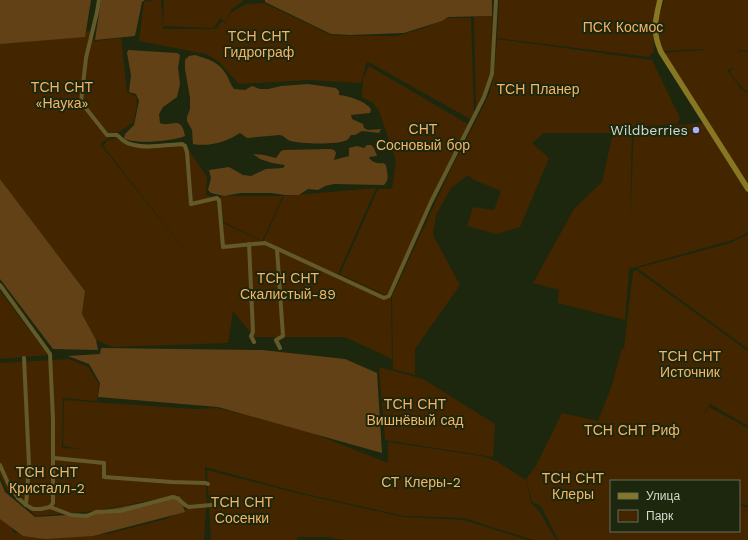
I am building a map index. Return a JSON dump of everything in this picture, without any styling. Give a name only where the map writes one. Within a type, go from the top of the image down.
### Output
[{"type":"main road","points":[[660,0],[655,19],[656,39],[661,52],[748,189]]},
{"type":"street","points":[[99,0],[86,58],[81,102],[107,135],[117,135],[130,144],[141,146],[182,144],[186,146],[188,152],[191,204],[217,198],[220,200],[223,247],[265,243],[384,298],[389,296],[431,202],[484,97],[492,74],[496,0]]},
{"type":"street","points":[[249,244],[253,332],[251,336],[254,342]]},
{"type":"street","points":[[277,249],[283,336],[276,340],[280,348]]},
{"type":"street","points":[[0,285],[50,354],[54,458],[53,503],[50,507]]},
{"type":"street","points":[[24,358],[29,465],[26,505]]},
{"type":"street","points":[[54,458],[104,463],[104,477],[208,484]]},
{"type":"street","points":[[0,466],[8,483],[18,498],[32,509],[50,507],[72,515],[87,516],[96,512],[120,511],[173,498],[179,499],[189,507],[211,506]]},
{"type":"green space","name":"ТСН СНТ Гидрограф","points":[[161,0],[163,29],[216,29],[222,21],[226,23],[231,12],[247,4],[264,3],[331,35],[397,36],[427,27],[447,18],[471,18],[474,113],[470,119],[367,61],[361,83],[309,80],[239,84],[218,61],[206,54],[139,41],[144,2]]},
{"type":"green space","points":[[164,0],[244,0],[231,10],[226,22],[220,18],[214,28],[163,26]]},
{"type":"green space","name":"ПСК Космос","points":[[499,0],[658,0],[653,17],[654,51],[649,57],[497,38]]},
{"type":"green space","points":[[664,0],[748,0],[748,51],[739,50],[738,54],[740,51],[748,52],[748,92],[743,89],[730,73],[732,68],[727,70],[742,90],[748,93],[748,184],[663,53],[702,50],[707,52],[702,49],[663,51],[657,37],[658,20]]},
{"type":"green space","points":[[492,16],[490,74],[485,90],[476,109],[474,17]]},
{"type":"green space","points":[[91,31],[94,41],[121,38],[127,92],[136,96],[137,106],[133,123],[100,144],[210,282],[103,146],[108,140],[116,138],[126,145],[184,143],[207,177],[206,195],[221,198],[221,196],[283,196],[262,241],[224,222],[222,211],[223,223],[263,242],[284,196],[376,188],[338,274],[391,298],[392,359],[345,337],[254,337],[233,311],[228,343],[112,347],[96,340],[82,314],[85,291],[0,179],[0,37]]},
{"type":"green space","name":"ТСН Планер","points":[[497,39],[652,60],[680,118],[677,124],[632,127],[630,225],[634,128],[704,123],[748,193],[748,232],[736,239],[629,269],[625,320],[558,303],[559,290],[533,283],[574,209],[602,182],[613,133],[544,133],[532,143],[549,158],[520,227],[496,234],[467,226],[473,207],[494,210],[501,191],[474,180],[468,175],[451,188],[436,215],[433,235],[460,285],[415,349],[415,375],[393,369],[392,296],[449,173],[489,95],[494,77]]},
{"type":"green space","name":"СНТ Сосновый бор","points":[[369,66],[469,125],[388,296],[340,274],[378,189],[392,189],[396,161],[379,111],[373,103],[362,97],[363,78]]},
{"type":"green space","points":[[748,234],[748,349],[637,268],[731,243]]},
{"type":"green space","points":[[636,270],[748,351],[748,426],[710,404],[700,419],[709,407],[748,428],[748,506],[740,503],[740,480],[610,480],[610,532],[740,532],[740,504],[748,508],[748,540],[558,540],[541,506],[532,502],[526,479],[536,466],[562,413],[598,421],[612,385],[622,348],[624,349],[633,272]]},
{"type":"green space","points":[[0,291],[48,355],[0,359]]},
{"type":"green space","name":"СТ Клеры-2","points":[[69,359],[88,367],[99,384],[97,401],[63,398],[62,448],[82,449],[63,446],[64,400],[194,409],[217,408],[304,430],[388,463],[388,442],[481,456],[496,461],[526,480],[531,503],[539,511],[556,540],[533,540],[464,518],[404,516],[302,493],[205,467],[207,504],[185,508],[180,495],[94,511],[36,516],[7,490],[0,476],[0,363]]},
{"type":"green space","name":"ТСН СНТ Вишнёвый сад","points":[[379,367],[423,379],[495,424],[493,457],[385,440]]},
{"type":"green space","name":"ТСН СНТ Сосенки","points":[[207,470],[301,494],[403,517],[464,520],[528,540],[344,540],[327,537],[297,537],[297,540],[211,540]]},
{"type":"green space","points":[[206,507],[204,540],[0,540],[0,508],[14,533],[107,534],[166,519],[188,508]]},
{"type":"shaded area","points":[[0,0],[91,0],[85,37],[0,44]]},
{"type":"shaded area","points":[[101,0],[145,0],[142,2],[135,36],[95,40]]},
{"type":"shaded area","points":[[265,0],[492,0],[492,16],[448,17],[442,21],[404,33],[351,35],[331,34],[265,2]]},
{"type":"shaded area","points":[[128,50],[177,53],[180,55],[178,68],[180,84],[177,97],[163,107],[159,114],[160,123],[175,123],[181,125],[185,136],[154,142],[136,141],[124,138],[125,134],[134,125],[139,101],[136,94],[129,92],[131,75],[127,53]]},
{"type":"shaded area","points":[[195,55],[217,64],[226,74],[234,89],[245,90],[252,86],[260,89],[268,89],[281,86],[308,84],[336,88],[339,91],[339,95],[356,99],[371,109],[370,113],[351,115],[352,119],[363,124],[364,128],[368,130],[381,129],[379,133],[362,131],[355,135],[351,135],[343,142],[336,143],[319,144],[296,142],[280,135],[247,138],[240,133],[217,143],[205,145],[193,144],[192,130],[187,121],[190,109],[190,98],[185,60],[189,56]]},
{"type":"shaded area","points":[[367,145],[371,145],[374,148],[377,156],[369,157],[371,160],[376,163],[383,163],[386,165],[388,178],[384,185],[334,184],[325,186],[318,190],[308,189],[299,195],[241,193],[224,196],[211,193],[208,190],[211,178],[209,170],[229,167],[243,175],[251,176],[266,169],[283,168],[285,165],[260,159],[253,154],[276,158],[281,151],[284,150],[330,149],[334,150],[336,153],[334,160],[349,156],[349,148],[357,146],[364,148]]},
{"type":"shaded area","points":[[0,179],[85,291],[82,314],[96,340],[98,350],[53,349],[0,279]]},
{"type":"shaded area","points":[[101,348],[262,350],[345,359],[377,373],[382,453],[218,407],[98,397],[100,383],[89,364],[68,356],[100,354]]},
{"type":"shaded area","points":[[0,480],[5,492],[35,517],[84,514],[180,496],[185,512],[93,536],[45,539],[23,536],[0,519]]},
{"type":"place","name":"Wildberries","points":[[696,130]]},
{"type":"park label","name":"ТСН СНТ «Наука»","points":[[62,96]]},
{"type":"park label","name":"ТСН СНТ Скалистый-89","points":[[288,286]]},
{"type":"park label","name":"ТСН СНТ Источник","points":[[690,364]]},
{"type":"park label","name":"ТСН СНТ Риф","points":[[632,430]]},
{"type":"park label","name":"ТСН СНТ Кристалл-2","points":[[47,480]]},
{"type":"park label","name":"ТСН СНТ Клеры","points":[[573,486]]}]
